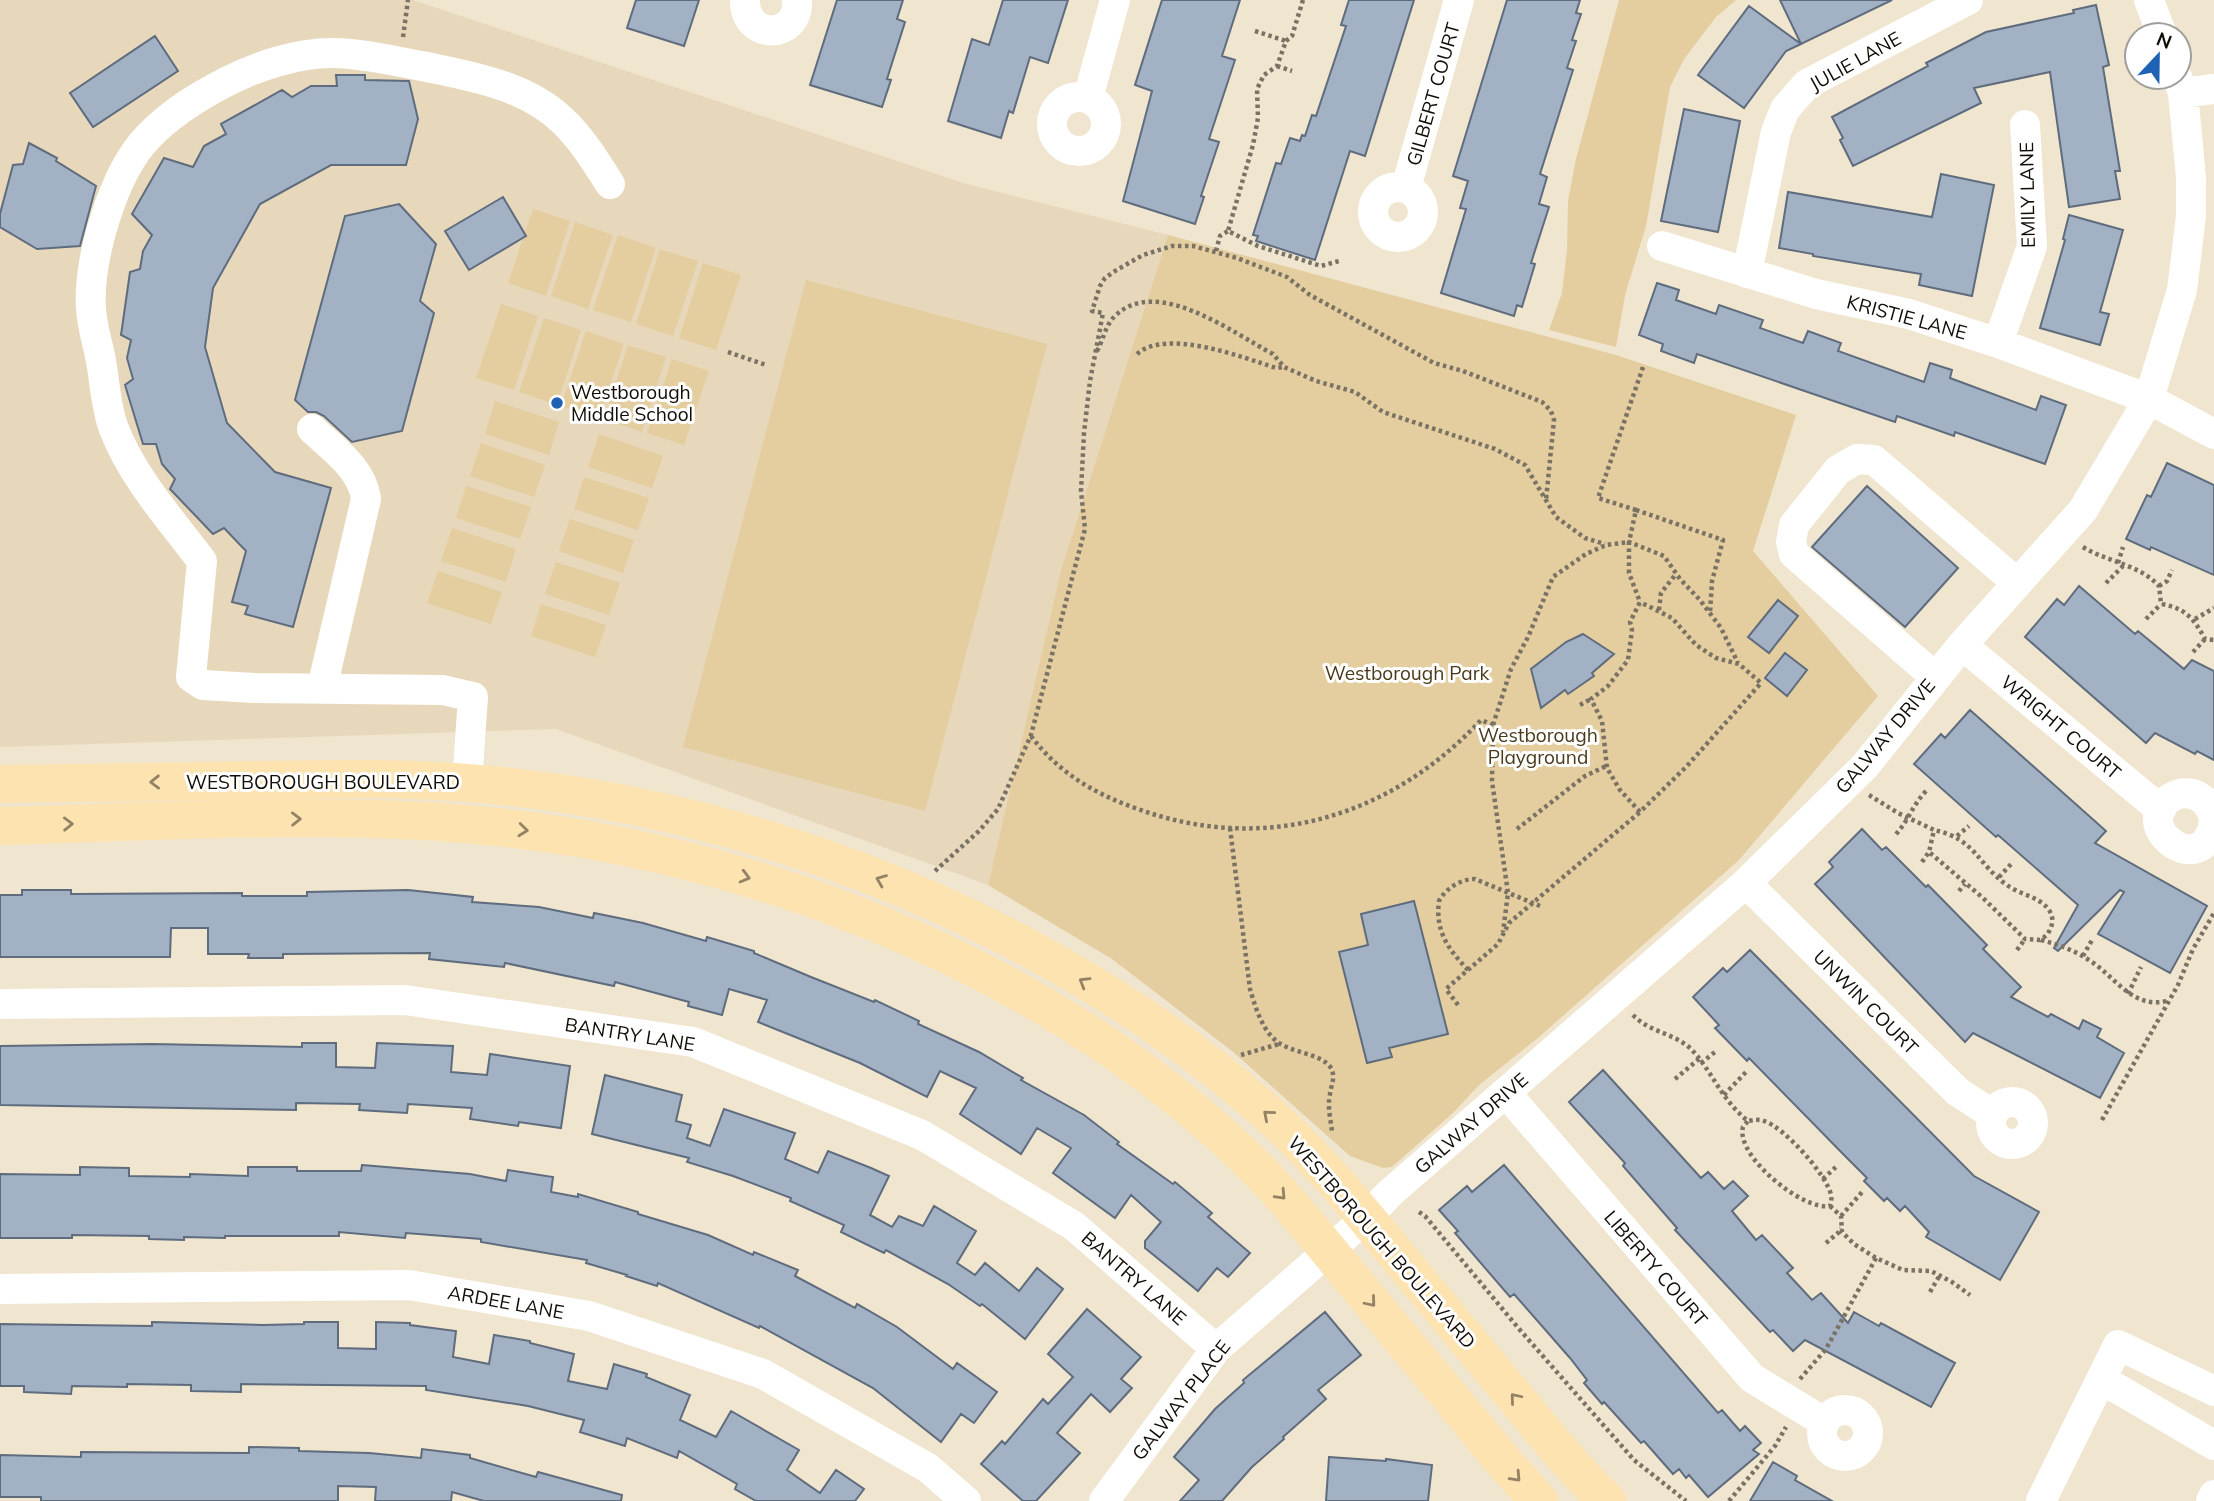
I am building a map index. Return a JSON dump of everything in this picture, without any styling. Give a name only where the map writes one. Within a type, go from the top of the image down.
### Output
[{"type":"main road","name":"WESTBOROUGH BOULEVARD","points":[[0,784],[393,779],[542,790],[616,802],[692,819],[831,860],[946,907],[1066,971],[1121,1004],[1226,1079],[1277,1122],[1366,1218],[1549,1438],[1607,1501]]},
{"type":"main road","name":"WESTBOROUGH BOULEVARD","points":[[0,826],[322,818],[458,823],[534,831],[608,844],[751,878],[817,900],[931,946],[997,980],[1096,1040],[1197,1114],[1226,1140],[1289,1204],[1539,1501]]},
{"type":"street","points":[[745,0],[745,12],[750,21],[758,28],[768,31],[779,30],[788,25],[795,17],[797,0]]},
{"type":"street","points":[[1088,98],[1115,0]]},
{"type":"street","name":"GILBERT COURT","points":[[1406,188],[1459,0]]},
{"type":"street","name":"JULIE LANE","points":[[1747,273],[1776,132],[1785,109],[1807,84],[1968,0]]},
{"type":"street","points":[[2149,0],[2157,21]]},
{"type":"street","points":[[467,783],[473,697],[443,691],[203,685],[191,677],[202,561],[140,477],[114,428],[91,309],[93,272],[100,232],[117,183],[146,138],[190,100],[248,71],[295,58],[332,53],[380,58],[444,71],[513,90],[538,102],[562,120],[589,150],[610,184]]},
{"type":"street","points":[[2193,87],[2214,89]]},
{"type":"street","name":"GALWAY DRIVE","points":[[1327,1249],[1366,1218],[1390,1194],[1746,883],[1865,766],[1962,645],[2083,510],[2149,399],[2182,290],[2191,178],[2181,91]]},
{"type":"street","name":"EMILY LANE","points":[[1998,343],[2032,246],[2025,125]]},
{"type":"street","name":"KRISTIE LANE","points":[[1662,246],[1816,294],[1909,314],[1998,343],[2149,399],[2214,434]]},
{"type":"street","points":[[312,429],[353,468],[365,488],[366,499],[322,688]]},
{"type":"street","points":[[1936,677],[1794,554],[1791,542],[1794,525],[1838,470],[1857,459],[1874,460],[2017,583]]},
{"type":"street","name":"WRIGHT COURT","points":[[1962,645],[2161,810]]},
{"type":"street","points":[[2176,795],[2197,795],[2212,811],[2212,832],[2206,841],[2197,847],[2175,847],[2166,841],[2160,832],[2158,821],[2161,810],[2167,801],[2176,795]]},
{"type":"street","name":"UNWIN COURT","points":[[1746,883],[1958,1092],[1992,1114]]},
{"type":"street","name":"BANTRY LANE","points":[[0,1003],[405,1000],[693,1042],[922,1135],[1074,1226],[1216,1349]]},
{"type":"street","name":"LIBERTY COURT","points":[[1506,1093],[1752,1378],[1824,1422]]},
{"type":"street","name":"GALWAY PLACE","points":[[1104,1501],[1216,1349],[1327,1249]]},
{"type":"street","name":"ARDEE LANE","points":[[0,1289],[409,1285],[589,1316],[763,1374],[928,1468],[967,1501]]},
{"type":"street","points":[[2041,1501],[2118,1345],[2214,1391]]},
{"type":"street","points":[[2101,1379],[2214,1445]]},
{"type":"street","points":[[2211,1501],[2214,1495]]},
{"type":"path","points":[[405,20],[408,0]]},
{"type":"path","points":[[1216,251],[1220,236],[1228,231],[1252,145],[1258,118],[1257,89],[1265,75],[1277,66],[1286,41],[1292,36],[1303,0]]},
{"type":"path","points":[[1255,31],[1286,41]]},
{"type":"path","points":[[1277,66],[1292,71]]},
{"type":"path","points":[[1228,231],[1258,246],[1321,266],[1339,261]]},
{"type":"path","points":[[931,874],[979,831],[998,809],[1031,735],[1086,528],[1081,491],[1084,433],[1093,358],[1103,313],[1092,311],[1105,278],[1143,255],[1172,246],[1193,246],[1216,251],[1287,276],[1310,295],[1434,363],[1463,371],[1542,402],[1551,411],[1554,420],[1546,500]]},
{"type":"path","points":[[1093,358],[1115,315],[1141,302],[1176,303],[1273,354],[1284,367],[1316,381],[1355,392],[1383,412],[1495,449],[1525,465],[1556,517],[1586,538],[1606,545]]},
{"type":"path","points":[[1137,354],[1152,344],[1164,342],[1207,346],[1276,368],[1284,367]]},
{"type":"path","points":[[728,352],[766,365]]},
{"type":"path","points":[[1643,367],[1598,498],[1723,540],[1712,581],[1710,614]]},
{"type":"path","points":[[1636,510],[1629,542],[1629,573],[1640,602],[1672,618],[1696,645],[1716,658],[1739,664]]},
{"type":"path","points":[[1458,1004],[1446,989],[1498,944],[1509,923],[1537,905],[1640,812],[1687,766],[1760,683],[1739,664],[1730,643],[1710,614],[1664,556],[1629,542],[1606,545],[1586,554],[1553,578],[1511,669],[1493,726],[1492,781],[1508,893],[1503,932]]},
{"type":"path","points":[[2076,542],[2098,556],[2146,575],[2159,586],[2161,604]]},
{"type":"path","points":[[2106,583],[2121,564],[2123,547]]},
{"type":"path","points":[[2159,586],[2167,581],[2172,570]]},
{"type":"path","points":[[1659,610],[1661,593],[1676,574]]},
{"type":"path","points":[[1580,705],[1608,686],[1628,660],[1632,629],[1630,622],[1640,602]]},
{"type":"path","points":[[2146,619],[2161,604]]},
{"type":"path","points":[[2161,604],[2195,619],[2205,639]]},
{"type":"path","points":[[2195,619],[2214,608]]},
{"type":"path","points":[[2205,639],[2214,640]]},
{"type":"path","points":[[2193,652],[2205,639]]},
{"type":"path","points":[[1591,699],[1602,721],[1606,766],[1620,790],[1640,812]]},
{"type":"path","points":[[1031,735],[1053,762],[1081,784],[1122,803],[1197,825],[1230,828],[1290,827],[1366,805],[1396,790],[1422,772],[1481,720],[1493,726]]},
{"type":"path","points":[[1517,829],[1585,776],[1606,766]]},
{"type":"path","points":[[1863,790],[1909,818],[1934,830],[1957,836],[2012,889],[2040,901],[2052,916],[2052,929],[2040,940]]},
{"type":"path","points":[[1896,835],[1909,818],[1913,805],[1926,792]]},
{"type":"path","points":[[1957,836],[1969,826]]},
{"type":"path","points":[[1230,828],[1250,989],[1258,1014],[1280,1044],[1322,1059],[1330,1067],[1334,1076],[1329,1095],[1331,1138]]},
{"type":"path","points":[[1922,862],[1929,851],[1934,830]]},
{"type":"path","points":[[1929,851],[2025,939],[2040,940],[2074,951],[2099,967],[2128,995],[2151,1002],[2168,1001]]},
{"type":"path","points":[[1999,877],[2012,862]]},
{"type":"path","points":[[1468,970],[1444,943],[1440,934],[1438,908],[1442,896],[1466,879],[1475,879],[1537,905]]},
{"type":"path","points":[[1959,891],[1965,884]]},
{"type":"path","points":[[2102,1120],[2184,973],[2193,948],[2214,913]]},
{"type":"path","points":[[2017,950],[2025,939]]},
{"type":"path","points":[[2083,956],[2092,940]]},
{"type":"path","points":[[2128,995],[2141,967]]},
{"type":"path","points":[[1632,1015],[1648,1027],[1681,1042],[1700,1061],[1733,1109],[1748,1121],[1763,1120],[1796,1146],[1832,1194],[1830,1206]]},
{"type":"path","points":[[1237,1056],[1280,1044]]},
{"type":"path","points":[[1675,1079],[1715,1052]]},
{"type":"path","points":[[1724,1095],[1746,1072]]},
{"type":"path","points":[[1748,1121],[1743,1127],[1743,1139],[1759,1166],[1802,1198],[1816,1205],[1830,1206],[1840,1216],[1846,1238],[1877,1258],[1903,1270],[1923,1270],[1940,1275],[1970,1294]]},
{"type":"path","points":[[1823,1179],[1838,1165]]},
{"type":"path","points":[[1840,1216],[1863,1191]]},
{"type":"path","points":[[1419,1212],[1426,1216],[1529,1341],[1633,1460],[1686,1501]]},
{"type":"path","points":[[1826,1243],[1841,1227]]},
{"type":"path","points":[[1799,1379],[1826,1349],[1877,1258]]},
{"type":"path","points":[[1930,1292],[1940,1275]]},
{"type":"path","points":[[1728,1501],[1775,1446],[1790,1422]]},
{"type":"shaded area","name":"Westborough Middle School","points":[[0,0],[413,0],[963,183],[1168,235],[1061,570],[988,885],[556,729],[0,747]]},
{"type":"green space","points":[[1619,0],[1736,0],[1716,17],[1684,59],[1670,87],[1646,226],[1625,295],[1616,347],[1549,330],[1562,293],[1567,250],[1568,201],[1576,159]]},
{"type":"green space","points":[[533,209],[570,221],[546,296],[508,283]]},
{"type":"green space","points":[[575,222],[613,235],[588,309],[551,296]]},
{"type":"green space","points":[[618,235],[656,248],[631,322],[593,310]]},
{"type":"green space","name":"Westborough Park","points":[[1168,235],[1616,355],[1796,415],[1753,551],[1878,696],[1739,860],[1539,1037],[1479,1085],[1454,1112],[1392,1167],[1383,1168],[1350,1156],[1232,1051],[1112,959],[988,885],[1061,570]]},
{"type":"green space","points":[[660,249],[698,261],[673,336],[636,324]]},
{"type":"green space","points":[[703,263],[741,275],[716,350],[679,338]]},
{"type":"green space","points":[[806,280],[1047,344],[925,811],[683,747]]},
{"type":"green space","points":[[501,304],[538,316],[514,390],[476,378]]},
{"type":"green space","points":[[544,318],[581,330],[557,405],[519,392]]},
{"type":"green space","points":[[586,331],[624,344],[599,418],[561,406]]},
{"type":"green space","points":[[628,345],[666,357],[642,432],[604,419]]},
{"type":"green space","points":[[672,359],[709,371],[684,445],[647,433]]},
{"type":"green space","points":[[495,401],[559,422],[549,455],[485,434]]},
{"type":"green space","points":[[599,434],[663,456],[652,488],[588,467]]},
{"type":"green space","points":[[481,443],[545,465],[534,497],[470,476]]},
{"type":"green space","points":[[584,477],[649,498],[638,530],[574,509]]},
{"type":"green space","points":[[466,486],[531,507],[520,539],[456,518]]},
{"type":"green space","points":[[570,519],[634,540],[623,573],[559,551]]},
{"type":"green space","points":[[452,528],[516,549],[506,582],[441,561]]},
{"type":"green space","points":[[556,562],[620,583],[609,615],[545,594]]},
{"type":"green space","points":[[438,571],[502,592],[491,624],[427,603]]},
{"type":"green space","points":[[541,604],[606,625],[595,657],[531,636]]},
{"type":"building","points":[[636,0],[699,0],[684,46],[627,28]]},
{"type":"building","points":[[837,0],[903,0],[897,19],[905,22],[887,79],[891,80],[882,107],[810,85]]},
{"type":"building","points":[[1003,0],[1068,0],[1048,63],[1030,57],[1013,113],[1009,111],[1001,138],[948,121],[972,39],[989,45]]},
{"type":"building","points":[[1162,0],[1240,0],[1222,56],[1235,60],[1209,139],[1219,142],[1201,196],[1204,197],[1195,224],[1123,201],[1152,91],[1135,85]]},
{"type":"building","points":[[1349,0],[1414,0],[1365,156],[1350,151],[1315,260],[1256,241],[1258,236],[1253,235],[1276,163],[1281,164],[1290,138],[1300,141],[1302,135],[1305,136],[1312,115],[1316,116],[1346,26],[1341,25]]},
{"type":"building","points":[[1507,0],[1580,0],[1576,13],[1581,14],[1572,40],[1576,41],[1567,68],[1573,70],[1540,174],[1547,177],[1539,204],[1549,207],[1531,263],[1535,264],[1522,307],[1517,305],[1514,316],[1441,293],[1466,209],[1460,208],[1468,181],[1453,176]]},
{"type":"building","points":[[1780,0],[1892,0],[1801,44]]},
{"type":"building","points":[[2096,5],[2109,65],[2103,67],[2120,171],[2115,171],[2120,199],[2069,207],[2050,72],[1974,88],[1981,103],[1853,166],[1832,117],[1986,32],[2074,13],[2073,10]]},
{"type":"building","points":[[1749,6],[1801,44],[1786,51],[1744,108],[1698,75]]},
{"type":"building","points":[[155,36],[178,71],[93,127],[70,93]]},
{"type":"building","points":[[336,75],[365,75],[365,80],[409,81],[418,119],[406,165],[331,165],[260,204],[213,288],[205,347],[227,423],[275,472],[331,488],[293,627],[245,614],[248,606],[232,602],[246,551],[224,528],[213,534],[170,489],[175,479],[162,464],[156,444],[143,444],[125,385],[133,379],[127,358],[131,340],[121,335],[130,272],[140,269],[143,251],[152,235],[132,214],[164,158],[193,167],[204,146],[226,134],[221,124],[282,90],[292,97],[311,86],[337,86]]},
{"type":"building","points":[[1684,109],[1740,121],[1718,232],[1661,221]]},
{"type":"building","points":[[29,143],[57,158],[56,161],[96,186],[80,246],[37,249],[0,227],[0,214],[13,165],[23,164]]},
{"type":"building","points":[[1941,174],[1994,185],[1972,296],[1919,285],[1921,274],[1779,248],[1788,192],[1932,217]]},
{"type":"building","points":[[503,197],[526,236],[469,270],[445,231]]},
{"type":"building","points":[[399,204],[436,244],[420,301],[434,313],[402,431],[352,442],[324,416],[308,412],[295,400],[345,216]]},
{"type":"building","points":[[2069,215],[2123,230],[2100,312],[2109,314],[2100,345],[2040,328],[2065,240],[2063,239]]},
{"type":"building","points":[[1657,283],[1679,290],[1676,300],[1716,314],[1719,305],[1763,320],[1760,328],[1803,343],[1808,331],[1841,343],[1838,351],[1924,382],[1930,363],[1952,370],[1950,378],[2036,410],[2041,396],[2066,405],[2045,464],[1955,432],[1954,436],[1897,416],[1895,422],[1697,354],[1694,363],[1661,351],[1663,344],[1639,335]]},
{"type":"building","points":[[2167,463],[2214,485],[2214,575],[2126,539],[2147,495],[2151,497]]},
{"type":"building","points":[[1867,486],[1958,568],[1905,627],[1812,547]]},
{"type":"building","points":[[2079,586],[2135,634],[2138,631],[2184,669],[2192,660],[2214,671],[2214,760],[2197,751],[2195,754],[2155,733],[2146,743],[2025,637],[2057,599],[2064,605]]},
{"type":"building","points":[[1778,600],[1798,616],[1769,653],[1748,637]]},
{"type":"building","points":[[1583,634],[1614,654],[1592,673],[1594,676],[1568,694],[1565,690],[1541,708],[1531,669],[1566,642]]},
{"type":"building","points":[[1785,653],[1807,670],[1787,696],[1765,678]]},
{"type":"building","points":[[1970,710],[2106,831],[2095,843],[2207,906],[2170,973],[2098,934],[2124,892],[2120,890],[2058,951],[2054,948],[2078,905],[1914,764],[1941,734],[1945,738]]},
{"type":"building","points":[[1862,829],[1882,850],[1886,847],[1926,887],[1928,885],[1987,945],[1983,949],[2021,987],[2011,997],[2048,1017],[2051,1014],[2079,1029],[2083,1020],[2101,1029],[2097,1037],[2124,1053],[2100,1098],[1973,1033],[1965,1042],[1815,884],[1833,867],[1829,862]]},
{"type":"building","points":[[22,890],[71,890],[71,894],[242,893],[242,896],[307,896],[307,892],[408,890],[473,897],[472,902],[539,907],[593,918],[594,913],[643,923],[706,941],[707,937],[754,951],[811,977],[874,1002],[875,1000],[919,1021],[918,1024],[979,1052],[1023,1078],[1021,1080],[1084,1115],[1119,1142],[1117,1144],[1173,1184],[1175,1182],[1212,1213],[1208,1217],[1250,1253],[1228,1277],[1217,1268],[1198,1291],[1145,1248],[1145,1241],[1161,1222],[1131,1195],[1115,1218],[1053,1173],[1071,1148],[1037,1128],[1021,1154],[960,1114],[976,1088],[940,1071],[927,1097],[860,1063],[758,1022],[767,1000],[729,989],[722,1015],[688,1006],[689,1002],[615,982],[614,986],[505,963],[504,967],[429,959],[430,953],[283,954],[283,958],[248,958],[249,954],[208,954],[208,928],[171,928],[170,957],[0,957],[0,895],[22,895]]},
{"type":"building","points":[[1414,901],[1448,1034],[1389,1048],[1392,1057],[1367,1063],[1339,952],[1368,945],[1361,914]]},
{"type":"building","points":[[1750,950],[1974,1176],[2039,1212],[2000,1280],[1926,1237],[1929,1232],[1905,1206],[1900,1211],[1887,1198],[1884,1201],[1864,1181],[1867,1178],[1749,1058],[1747,1061],[1715,1028],[1719,1025],[1693,997],[1723,968],[1727,972]]},
{"type":"building","points":[[302,1043],[336,1043],[336,1067],[375,1068],[377,1043],[453,1046],[451,1072],[487,1075],[490,1054],[570,1066],[561,1128],[519,1122],[518,1126],[470,1119],[472,1108],[408,1104],[407,1113],[359,1110],[360,1104],[296,1103],[296,1110],[0,1105],[0,1046],[152,1044],[302,1047]]},
{"type":"building","points":[[1603,1070],[1701,1178],[1708,1172],[1724,1189],[1733,1181],[1748,1196],[1732,1211],[1756,1240],[1762,1235],[1793,1268],[1787,1273],[1812,1300],[1821,1293],[1848,1323],[1854,1312],[1879,1326],[1881,1323],[1955,1363],[1931,1407],[1805,1340],[1793,1351],[1773,1330],[1770,1332],[1675,1230],[1677,1228],[1623,1166],[1625,1163],[1569,1102]]},
{"type":"building","points":[[605,1075],[682,1095],[676,1121],[691,1125],[687,1138],[710,1146],[724,1109],[795,1133],[785,1159],[818,1173],[828,1151],[889,1176],[870,1215],[892,1227],[899,1216],[923,1226],[934,1206],[976,1231],[957,1263],[975,1275],[985,1263],[1019,1291],[1037,1268],[1063,1289],[1025,1339],[982,1304],[980,1306],[948,1284],[886,1250],[884,1253],[841,1232],[844,1225],[790,1201],[791,1198],[687,1162],[689,1158],[592,1134]]},
{"type":"building","points":[[362,1165],[470,1174],[506,1181],[508,1170],[553,1177],[551,1192],[578,1197],[578,1194],[638,1212],[708,1235],[753,1255],[754,1252],[798,1270],[795,1276],[855,1308],[857,1304],[897,1327],[953,1369],[957,1363],[997,1392],[974,1423],[961,1414],[941,1442],[873,1388],[760,1326],[759,1328],[658,1283],[657,1286],[626,1276],[586,1263],[587,1260],[481,1242],[481,1239],[406,1233],[405,1238],[339,1232],[339,1236],[184,1237],[184,1240],[149,1239],[149,1236],[72,1235],[72,1238],[0,1238],[0,1174],[80,1175],[80,1167],[129,1168],[129,1176],[248,1176],[248,1167],[297,1167],[297,1171],[361,1171]]},
{"type":"building","points":[[1504,1165],[1718,1413],[1722,1410],[1740,1431],[1745,1426],[1761,1443],[1753,1450],[1759,1454],[1708,1497],[1689,1475],[1686,1478],[1679,1469],[1673,1474],[1644,1441],[1641,1443],[1604,1402],[1602,1404],[1584,1383],[1587,1380],[1570,1358],[1514,1294],[1510,1297],[1455,1233],[1458,1231],[1439,1210],[1467,1186],[1472,1192]]},
{"type":"building","points":[[1087,1309],[1141,1357],[1121,1379],[1132,1388],[1110,1412],[1091,1394],[1057,1433],[1080,1453],[1036,1501],[1023,1501],[981,1464],[1002,1441],[1005,1444],[1043,1399],[1048,1404],[1073,1377],[1048,1354]]},
{"type":"building","points":[[1325,1312],[1361,1355],[1318,1390],[1326,1399],[1252,1467],[1222,1501],[1180,1501],[1199,1480],[1174,1457],[1215,1409],[1244,1383],[1243,1380]]},
{"type":"building","points":[[152,1322],[263,1325],[338,1322],[338,1348],[376,1349],[376,1322],[410,1323],[456,1331],[453,1357],[489,1364],[494,1335],[530,1341],[574,1354],[568,1381],[607,1389],[614,1364],[647,1374],[646,1377],[690,1395],[680,1420],[716,1437],[731,1411],[799,1450],[787,1470],[820,1493],[836,1470],[864,1489],[855,1501],[756,1501],[735,1489],[737,1484],[679,1451],[677,1458],[627,1438],[625,1446],[580,1432],[584,1420],[528,1406],[426,1390],[426,1386],[241,1384],[241,1392],[191,1391],[191,1385],[127,1384],[127,1387],[72,1386],[71,1394],[24,1392],[24,1386],[0,1386],[0,1324],[152,1326]]},
{"type":"building","points":[[249,1447],[299,1448],[299,1451],[421,1458],[422,1449],[470,1455],[470,1458],[536,1477],[538,1472],[622,1495],[621,1501],[484,1501],[452,1492],[451,1501],[375,1501],[376,1487],[338,1486],[338,1501],[41,1501],[41,1497],[0,1497],[0,1455],[81,1457],[81,1452],[249,1453]]},
{"type":"building","points":[[1329,1457],[1386,1459],[1432,1465],[1428,1501],[1326,1501]]},
{"type":"building","points":[[1773,1462],[1797,1476],[1795,1480],[1832,1501],[1750,1501]]},
{"type":"place","name":"Westborough Middle School","points":[[557,403]]},
{"type":"park label","name":"Westborough Playground","points":[[1538,746]]}]
